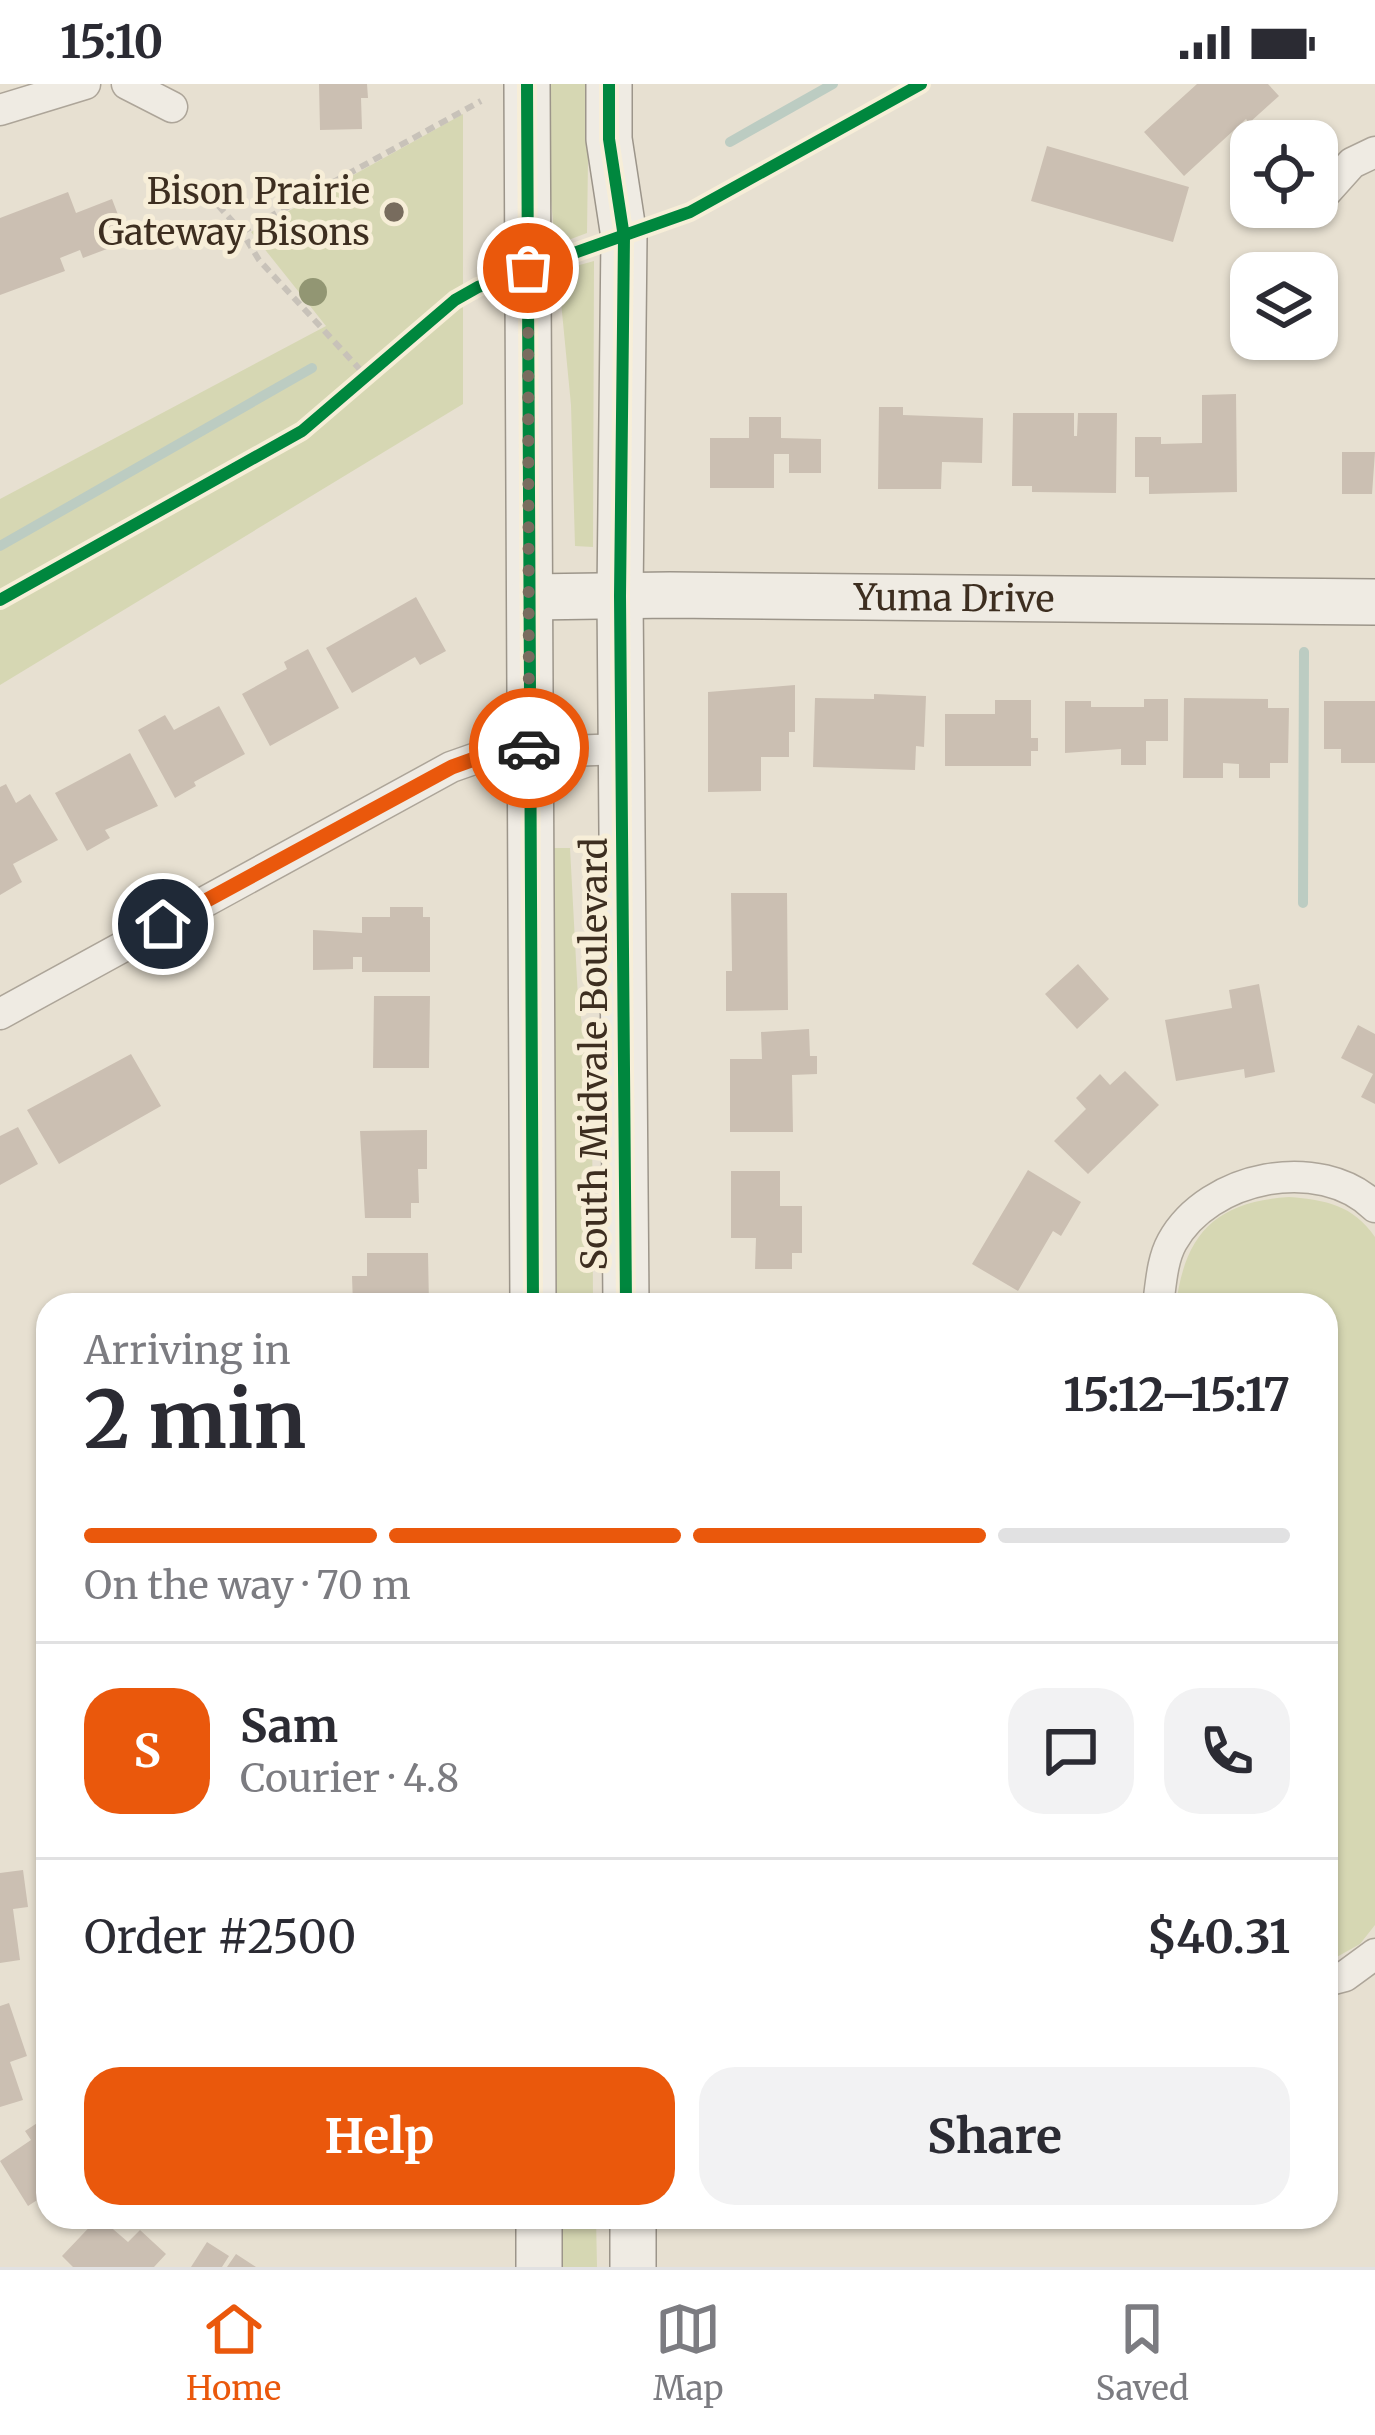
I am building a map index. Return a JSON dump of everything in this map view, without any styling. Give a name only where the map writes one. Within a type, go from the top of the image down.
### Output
[{"type":"main road","name":"South Midvale Boulevard","points":[[526,84],[533,1293]]},
{"type":"main road","name":"South Midvale Boulevard","points":[[609,84],[609,139],[623,237],[620,596],[626,1293]]},
{"type":"main road","name":"Yuma Drive","points":[[531,598],[1375,602]]},
{"type":"main road","points":[[539,2229],[539,2267]]},
{"type":"main road","points":[[633,2229],[633,2267]]},
{"type":"street","points":[[0,110],[85,84]]},
{"type":"street","points":[[127,84],[172,107]]},
{"type":"street","points":[[1338,178],[1352,163],[1375,152]]},
{"type":"street","points":[[0,1014],[452,767],[488,754],[622,749]]},
{"type":"street","points":[[1161,1293],[1171,1244],[1207,1202],[1232,1188],[1261,1180],[1319,1180],[1354,1192],[1375,1207]]},
{"type":"street","points":[[1338,1978],[1375,1954]]},
{"type":"path","points":[[242,232],[481,101]]},
{"type":"path","points":[[208,194],[242,232],[259,260],[366,376]]},
{"type":"path","points":[[353,389],[384,361]]},
{"type":"green space","points":[[550,84],[589,84],[587,233],[555,245],[549,177]]},
{"type":"green space","points":[[463,114],[463,404],[0,685],[0,499],[326,326],[251,232]]},
{"type":"green space","points":[[594,261],[593,547],[575,546],[571,405],[558,271]]},
{"type":"green space","points":[[551,848],[570,848],[578,998],[592,1090],[593,1293],[555,1293]]},
{"type":"green space","points":[[1289,1197],[1338,1206],[1375,1237],[1375,1925],[1360,1944],[1338,1956],[1338,1293],[1178,1293],[1187,1258],[1208,1226],[1224,1214]]},
{"type":"green space","points":[[562,2229],[596,2229],[597,2267],[562,2267]]},
{"type":"building","points":[[319,84],[367,84],[368,98],[361,98],[362,129],[320,130]]},
{"type":"building","points":[[1197,84],[1268,84],[1279,96],[1252,120],[1230,120],[1230,134],[1184,176],[1144,132]]},
{"type":"building","points":[[1047,146],[1189,187],[1173,242],[1031,201]]},
{"type":"building","points":[[68,192],[76,213],[112,199],[128,241],[83,258],[80,250],[60,258],[65,271],[0,295],[0,218]]},
{"type":"building","points":[[1236,394],[1237,492],[1149,494],[1149,477],[1135,477],[1135,437],[1161,437],[1161,444],[1202,443],[1202,395]]},
{"type":"building","points":[[879,407],[903,407],[903,415],[983,418],[982,463],[942,462],[941,489],[878,489]]},
{"type":"building","points":[[1013,413],[1074,413],[1077,436],[1078,413],[1117,413],[1116,493],[1032,492],[1032,486],[1012,486]]},
{"type":"building","points":[[749,417],[781,417],[781,438],[821,439],[821,473],[789,473],[789,454],[774,454],[774,488],[710,488],[710,438],[749,438]]},
{"type":"building","points":[[1342,452],[1375,452],[1372,494],[1342,494]]},
{"type":"building","points":[[416,597],[446,651],[420,665],[415,657],[352,693],[326,648]]},
{"type":"building","points":[[308,649],[339,708],[270,746],[242,694],[287,669],[284,662]]},
{"type":"building","points":[[795,685],[795,732],[789,732],[789,757],[761,757],[761,791],[708,792],[708,692]]},
{"type":"building","points":[[874,694],[926,696],[924,747],[916,746],[915,770],[813,767],[815,698],[874,699]]},
{"type":"building","points":[[1184,698],[1268,699],[1268,708],[1289,708],[1288,763],[1270,763],[1270,778],[1239,778],[1239,764],[1223,763],[1223,778],[1183,778]]},
{"type":"building","points":[[1144,699],[1168,699],[1168,741],[1146,741],[1146,765],[1121,765],[1121,749],[1065,753],[1065,701],[1091,701],[1091,707],[1144,707]]},
{"type":"building","points":[[995,700],[1031,700],[1031,738],[1038,738],[1038,751],[1031,751],[1031,766],[945,766],[945,714],[995,714]]},
{"type":"building","points":[[1324,701],[1375,701],[1375,763],[1341,763],[1341,749],[1324,749]]},
{"type":"building","points":[[219,706],[245,754],[175,798],[138,730],[165,715],[174,730]]},
{"type":"building","points":[[130,753],[158,806],[105,830],[110,838],[87,851],[55,793]]},
{"type":"building","points":[[6,784],[16,803],[30,794],[58,840],[13,864],[22,882],[0,895],[0,787]]},
{"type":"building","points":[[731,893],[787,893],[788,1010],[726,1011],[726,971],[732,971]]},
{"type":"building","points":[[390,907],[423,907],[423,917],[430,917],[430,972],[362,972],[362,957],[353,957],[353,969],[313,970],[313,930],[362,933],[362,917],[390,917]]},
{"type":"building","points":[[1078,964],[1109,999],[1077,1029],[1045,994]]},
{"type":"building","points":[[1259,984],[1275,1072],[1245,1078],[1244,1069],[1176,1081],[1165,1020],[1232,1008],[1229,990]]},
{"type":"building","points":[[374,996],[430,996],[429,1068],[373,1068]]},
{"type":"building","points":[[1358,1025],[1375,1034],[1375,1104],[1361,1097],[1373,1074],[1341,1058]]},
{"type":"building","points":[[809,1029],[810,1056],[817,1056],[817,1074],[792,1075],[793,1132],[730,1132],[730,1059],[762,1059],[761,1032]]},
{"type":"building","points":[[131,1054],[161,1106],[59,1164],[27,1110]]},
{"type":"building","points":[[1125,1071],[1159,1105],[1088,1174],[1054,1141],[1086,1109],[1076,1098],[1100,1074],[1110,1085]]},
{"type":"building","points":[[18,1127],[38,1164],[0,1185],[0,1136]]},
{"type":"building","points":[[427,1130],[427,1169],[418,1169],[419,1203],[411,1203],[411,1218],[365,1218],[360,1131]]},
{"type":"building","points":[[1028,1170],[1081,1202],[1061,1236],[1053,1231],[1018,1291],[972,1264]]},
{"type":"building","points":[[731,1171],[780,1171],[780,1206],[802,1206],[802,1253],[792,1253],[792,1269],[755,1269],[756,1238],[731,1238]]},
{"type":"building","points":[[367,1253],[428,1253],[429,1293],[353,1293],[352,1276],[367,1276]]},
{"type":"building","points":[[23,1870],[28,1907],[13,1909],[20,1960],[0,1963],[0,1873]]},
{"type":"building","points":[[9,2003],[27,2056],[10,2062],[23,2100],[0,2107],[0,2006]]},
{"type":"building","points":[[36,2124],[36,2201],[28,2206],[0,2161],[31,2140],[25,2131]]},
{"type":"building","points":[[88,2229],[113,2229],[128,2242],[140,2230],[166,2254],[154,2267],[73,2267],[62,2256]]},
{"type":"building","points":[[207,2242],[229,2256],[222,2267],[191,2267]]},
{"type":"building","points":[[236,2254],[256,2267],[227,2267]]},
{"type":"waterway","points":[[730,142],[833,84]]},
{"type":"waterway","points":[[0,546],[312,368]]},
{"type":"waterway","points":[[1303,903],[1304,652]]},
{"type":"cycle path","points":[[527,84],[533,1293]]},
{"type":"cycle path","points":[[609,84],[609,139],[624,237],[620,596],[626,1293]]},
{"type":"cycle path","points":[[0,600],[302,431],[455,300],[478,287],[690,212],[921,84]]},
{"type":"way so far","points":[[528,268],[529,748]]},
{"type":"place","name":"Bison Prairie Gateway Bisons","points":[[394,212]]},
{"type":"route","points":[[163,924],[452,767],[488,754],[529,748]]}]
